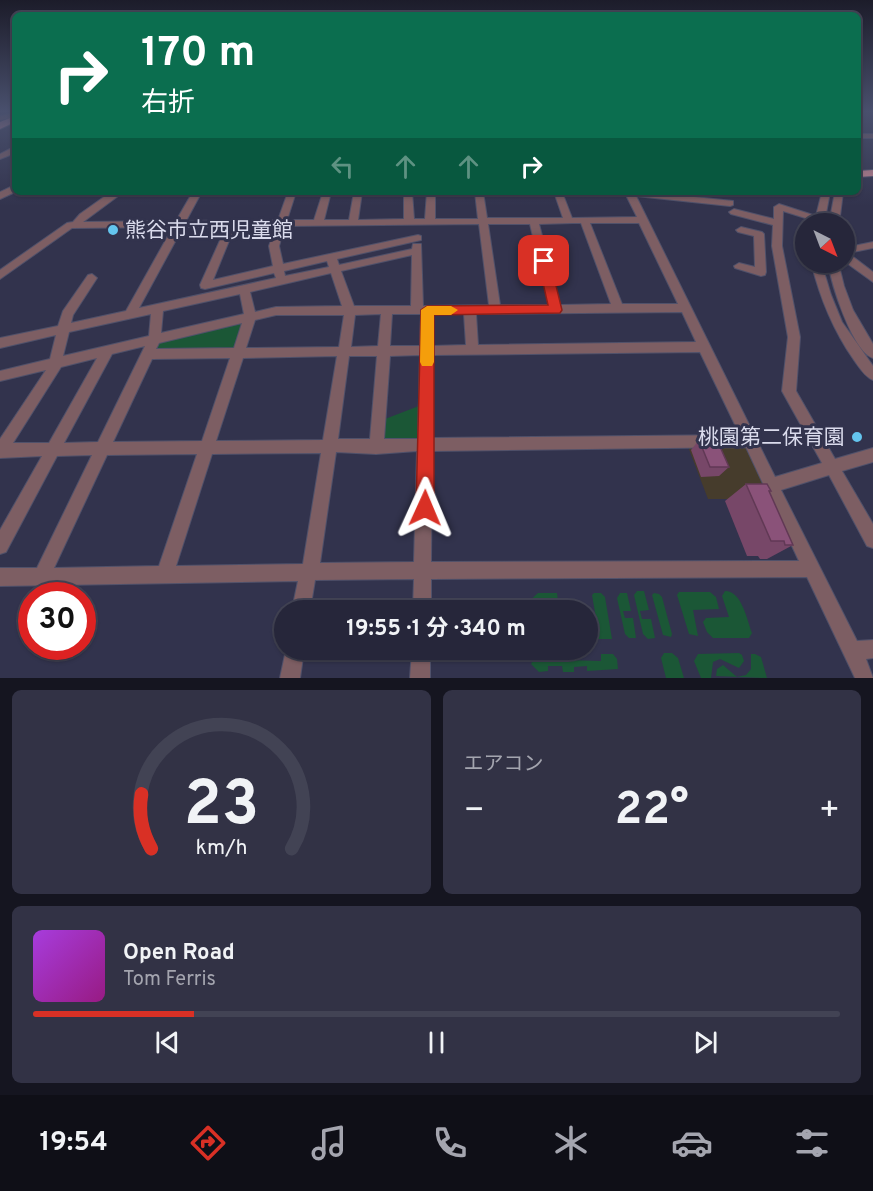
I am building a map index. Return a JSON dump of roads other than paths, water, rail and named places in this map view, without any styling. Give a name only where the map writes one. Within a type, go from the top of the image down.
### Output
[{"type":"street","points":[[76,225],[83,216],[113,195]]},
{"type":"street","points":[[129,315],[195,195]]},
{"type":"street","points":[[280,275],[274,246],[291,195]]},
{"type":"street","points":[[318,223],[326,195]]},
{"type":"street","points":[[352,223],[357,195]]},
{"type":"street","points":[[409,195],[418,238],[417,251],[427,351],[422,600]]},
{"type":"street","points":[[430,222],[431,195]]},
{"type":"street","points":[[479,195],[495,310]]},
{"type":"street","points":[[559,195],[569,222]]},
{"type":"street","points":[[631,195],[865,678]]},
{"type":"street","points":[[650,195],[732,207],[778,223]]},
{"type":"street","points":[[822,213],[825,195]]},
{"type":"street","points":[[836,213],[839,195]]},
{"type":"street","points":[[795,213],[779,207],[777,246],[794,337],[789,392],[868,522],[873,540]]},
{"type":"street","points":[[0,275],[70,225],[644,220]]},
{"type":"street","points":[[534,222],[556,310]]},
{"type":"street","points":[[585,222],[618,309]]},
{"type":"street","points":[[232,223],[204,285],[335,269],[417,251]]},
{"type":"street","points":[[741,230],[759,234],[761,272]]},
{"type":"street","points":[[0,343],[244,289],[331,257],[418,238]]},
{"type":"street","points":[[855,250],[873,245]]},
{"type":"street","points":[[303,600],[330,447],[350,312],[331,257]]},
{"type":"street","points":[[855,262],[873,278]]},
{"type":"street","points":[[739,266],[782,276]]},
{"type":"street","points":[[819,273],[825,300],[836,324],[873,375]]},
{"type":"street","points":[[834,273],[849,313],[873,353]]},
{"type":"street","points":[[0,450],[57,363],[67,314],[92,278]]},
{"type":"street","points":[[164,575],[250,317],[244,289]]},
{"type":"street","points":[[1,377],[285,310],[350,312],[686,308]]},
{"type":"street","points":[[42,575],[155,339],[157,309]]},
{"type":"street","points":[[470,310],[472,350]]},
{"type":"street","points":[[376,447],[387,311]]},
{"type":"street","points":[[148,354],[703,347]]},
{"type":"street","points":[[0,546],[108,350]]},
{"type":"street","points":[[0,450],[749,441]]},
{"type":"street","points":[[773,485],[873,455]]},
{"type":"street","points":[[0,577],[424,570],[813,569]]},
{"type":"street","points":[[852,651],[873,649]]},
{"type":"street","points":[[290,678],[293,660]]},
{"type":"street","points":[[420,678],[421,660]]},
{"type":"place","name":"熊谷市立西児童館","points":[[113,230]]},
{"type":"place","name":"桃園第二保育園","points":[[857,437]]}]
